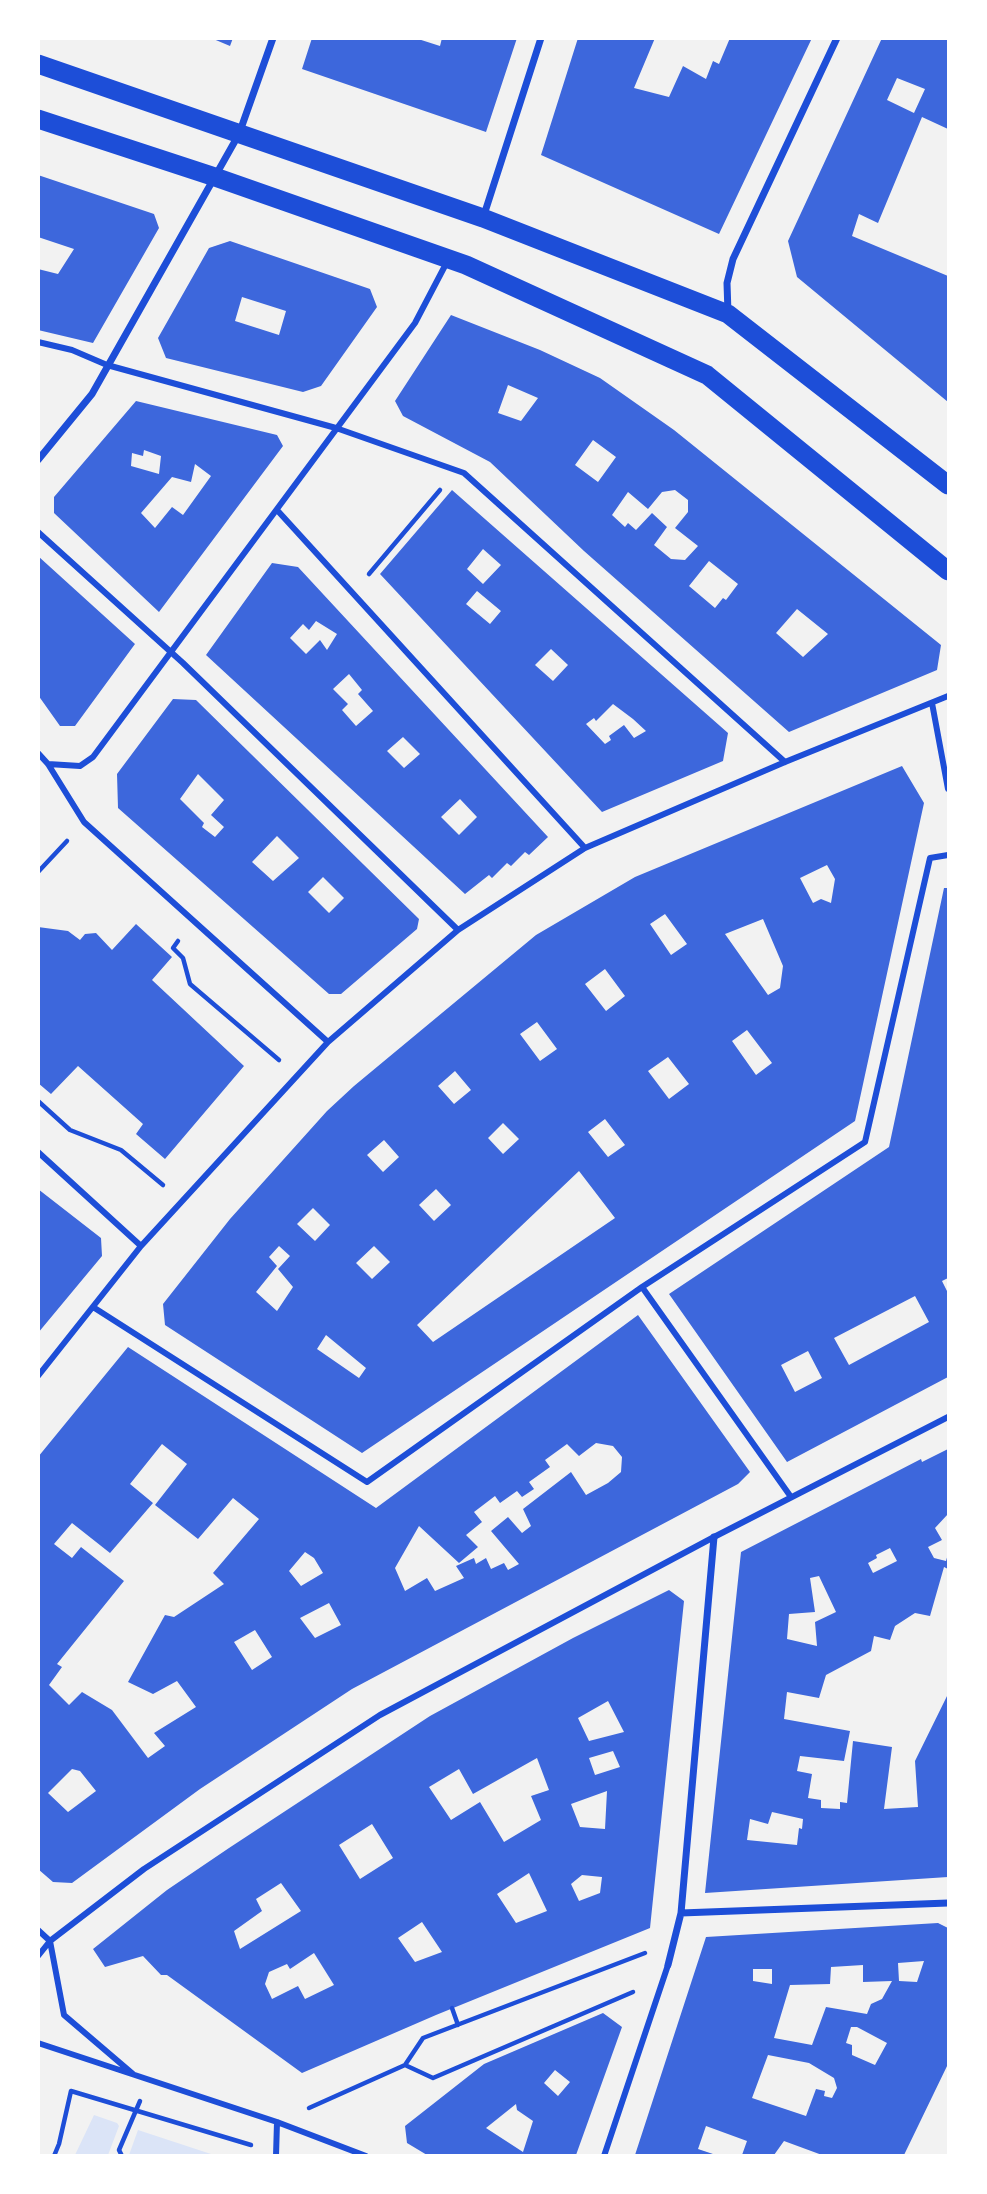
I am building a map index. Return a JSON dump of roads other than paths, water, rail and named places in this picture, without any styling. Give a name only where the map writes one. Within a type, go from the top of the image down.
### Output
[{"type":"highway","points":[[38,64],[483,218],[728,314],[948,485]]},
{"type":"highway","points":[[38,119],[215,177],[448,259],[707,375],[948,571]]},
{"type":"street","points":[[38,460],[92,394],[239,134],[273,38]]},
{"type":"street","points":[[483,218],[541,38]]},
{"type":"street","points":[[728,314],[727,283],[733,259],[837,38]]},
{"type":"street","points":[[48,764],[80,766],[93,757],[415,323],[448,259]]},
{"type":"street","points":[[38,342],[72,350],[107,366],[336,428],[464,473],[785,762]]},
{"type":"street","points":[[276,510],[585,848]]},
{"type":"street","points":[[38,532],[171,653],[458,930]]},
{"type":"street","points":[[38,1376],[141,1246],[328,1042],[458,930],[585,848],[948,696]]},
{"type":"street","points":[[932,703],[948,789]]},
{"type":"street","points":[[38,753],[48,764],[83,822],[328,1042]]},
{"type":"street","points":[[93,1307],[367,1482],[642,1286],[865,1142],[930,858],[948,855]]},
{"type":"street","points":[[38,1152],[141,1246]]},
{"type":"street","points":[[642,1286],[791,1497]]},
{"type":"street","points":[[38,1956],[50,1941],[144,1869],[380,1716],[714,1537],[948,1417]]},
{"type":"street","points":[[604,2155],[664,1982],[681,1913],[714,1537]]},
{"type":"street","points":[[681,1913],[948,1903]]},
{"type":"street","points":[[38,1930],[50,1941],[64,2015],[136,2076]]},
{"type":"street","points":[[38,2043],[276,2122],[366,2155]]},
{"type":"street","points":[[276,2122],[276,2154]]}]
